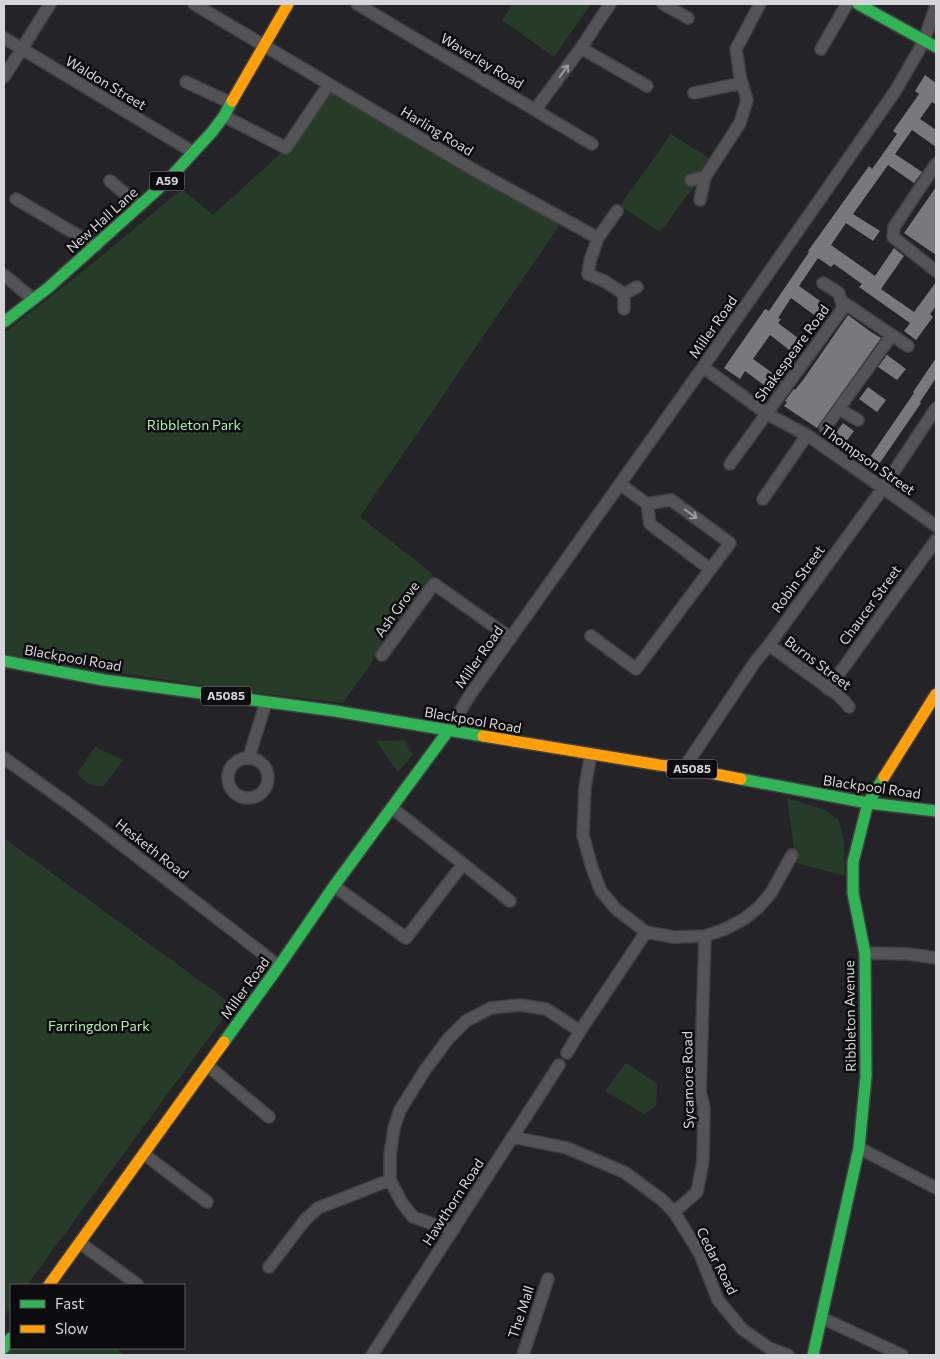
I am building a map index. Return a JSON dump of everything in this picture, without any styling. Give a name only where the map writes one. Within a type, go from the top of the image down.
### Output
[{"type":"main road","name":"New Hall Lane","points":[[4,322],[48,288],[140,206],[167,181],[212,132],[224,116],[288,4]]},
{"type":"main road","points":[[858,4],[936,47]]},
{"type":"main road","name":"Blackpool Road","points":[[4,661],[104,680],[335,711],[448,731],[684,768],[868,803],[936,810]]},
{"type":"main road","name":"Ribbleton Avenue","points":[[813,1355],[859,1148],[866,1076],[865,953],[853,892],[853,862],[868,803],[936,694]]},
{"type":"main road","name":"Miller Road","points":[[50,1284],[208,1066],[334,886],[448,731]]},
{"type":"street","points":[[4,78],[50,4]]},
{"type":"street","name":"Harling Road","points":[[194,4],[474,170],[598,238]]},
{"type":"street","name":"Waverley Road","points":[[357,4],[592,144]]},
{"type":"street","points":[[535,110],[581,48],[610,4]]},
{"type":"street","points":[[664,4],[688,18]]},
{"type":"street","points":[[700,200],[704,177],[740,123],[747,100],[736,49],[760,4]]},
{"type":"street","points":[[821,49],[846,4]]},
{"type":"street","name":"Miller Road","points":[[448,731],[470,695],[703,367],[896,90],[924,41],[936,5]]},
{"type":"street","name":"Waldon Street","points":[[4,38],[193,152]]},
{"type":"street","points":[[581,48],[646,86]]},
{"type":"street","points":[[186,82],[231,103]]},
{"type":"street","points":[[694,94],[742,83]]},
{"type":"street","points":[[224,116],[286,148],[329,84]]},
{"type":"street","points":[[936,164],[894,227],[893,237],[936,268]]},
{"type":"street","points":[[691,180],[704,177]]},
{"type":"street","points":[[110,181],[140,206]]},
{"type":"street","points":[[16,199],[96,246]]},
{"type":"street","points":[[590,276],[588,269],[598,238],[617,211]]},
{"type":"street","points":[[4,275],[33,299]]},
{"type":"street","points":[[579,280],[590,276],[603,281],[624,294]]},
{"type":"street","points":[[823,283],[839,293],[843,308]]},
{"type":"street","points":[[624,294],[637,287]]},
{"type":"street","points":[[624,294],[624,309]]},
{"type":"street","name":"Shakespeare Road","points":[[730,464],[846,304],[892,335]]},
{"type":"street","points":[[825,428],[892,335],[908,346]]},
{"type":"street","name":"Thompson Street","points":[[703,367],[767,414],[807,435],[936,526]]},
{"type":"street","name":"Robin Street","points":[[684,768],[746,676],[883,488],[936,408]]},
{"type":"street","points":[[839,409],[858,420]]},
{"type":"street","name":"Thompson Street","points":[[763,499],[807,435]]},
{"type":"street","points":[[620,484],[647,504],[650,524],[710,569]]},
{"type":"street","points":[[590,636],[636,668],[730,543],[671,500],[647,504]]},
{"type":"street","name":"Chaucer Street","points":[[828,688],[936,540]]},
{"type":"street","name":"Ash Grove","points":[[382,655],[434,584],[511,638]]},
{"type":"street","name":"Burns Street","points":[[769,645],[828,688],[848,706]]},
{"type":"street","points":[[249,757],[266,702]]},
{"type":"street","points":[[591,754],[585,787],[583,835],[592,868],[601,891],[616,909],[646,932],[674,937],[705,936],[725,929],[744,919],[758,908],[771,893],[792,855]]},
{"type":"street","name":"Hesketh Road","points":[[4,758],[70,805],[279,966]]},
{"type":"street","points":[[392,808],[510,901]]},
{"type":"street","points":[[334,886],[406,938],[463,864]]},
{"type":"street","points":[[567,1053],[646,932]]},
{"type":"street","name":"Sycamore Road","points":[[674,1212],[697,1192],[703,1161],[704,1107],[700,1092],[705,936]]},
{"type":"street","points":[[865,953],[909,954],[936,958]]},
{"type":"street","points":[[454,1229],[413,1217],[402,1203],[390,1180],[390,1155],[394,1128],[400,1110],[424,1070],[448,1039],[466,1021],[491,1008],[520,1005],[546,1009],[580,1031]]},
{"type":"street","name":"Hawthorn Road","points":[[372,1355],[559,1065]]},
{"type":"street","points":[[208,1066],[269,1117]]},
{"type":"street","name":"Cedar Road","points":[[512,1137],[567,1148],[624,1172],[661,1198],[674,1212],[700,1254],[718,1300],[742,1329],[769,1348],[788,1355]]},
{"type":"street","points":[[859,1148],[936,1188]]},
{"type":"street","points":[[144,1154],[207,1202]]},
{"type":"street","points":[[269,1267],[305,1220],[318,1208],[390,1180]]},
{"type":"street","points":[[80,1243],[137,1284]]},
{"type":"street","name":"The Mall","points":[[523,1355],[548,1278]]},
{"type":"street","points":[[822,1318],[902,1355]]},
{"type":"green space","points":[[513,4],[591,4],[554,57],[502,20]]},
{"type":"green space","name":"Ribbleton Park","points":[[330,90],[560,224],[360,517],[433,574],[390,631],[367,669],[343,703],[232,690],[4,655],[4,333],[92,264],[182,189],[213,215],[292,143]]},
{"type":"green space","points":[[671,134],[713,161],[660,232],[620,206]]},
{"type":"green space","points":[[404,740],[413,754],[398,772],[376,741]]},
{"type":"green space","points":[[95,747],[123,760],[104,786],[89,784],[77,774]]},
{"type":"green space","points":[[787,798],[825,810],[839,820],[844,842],[845,876],[796,863]]},
{"type":"green space","name":"Farringdon Park","points":[[4,838],[233,1005],[28,1284],[10,1284],[10,1307],[4,1316]]},
{"type":"green space","points":[[626,1063],[657,1084],[656,1106],[644,1114],[605,1091]]},
{"type":"green space","points":[[11,1349],[116,1349],[124,1355],[6,1355]]},
{"type":"building","points":[[925,75],[936,83],[936,105],[932,102],[920,119],[936,130],[936,147],[912,130],[895,154],[922,172],[914,183],[888,165],[853,214],[880,231],[873,241],[846,223],[831,245],[875,276],[894,248],[904,256],[881,289],[914,312],[936,282],[936,306],[930,314],[933,317],[916,340],[904,331],[910,323],[859,287],[862,284],[834,264],[831,267],[818,258],[799,286],[830,308],[821,320],[791,298],[778,318],[781,319],[778,323],[806,344],[797,356],[770,335],[753,359],[782,380],[773,392],[745,371],[740,379],[724,368],[765,309],[769,311],[808,251],[869,166],[872,169],[897,134],[893,131],[919,94],[915,91]]},
{"type":"building","points":[[936,187],[936,255],[904,233]]},
{"type":"building","points":[[848,315],[881,338],[817,428],[784,406],[787,402],[785,401],[803,380]]},
{"type":"building","points":[[887,355],[906,369],[897,380],[878,367]]},
{"type":"building","points":[[936,358],[936,378],[875,470],[866,463]]},
{"type":"building","points":[[868,387],[886,400],[877,412],[859,399]]},
{"type":"building","points":[[843,423],[854,431],[842,447],[831,439]]},
{"type":"traffic: fast","points":[[858,4],[936,47]]},
{"type":"traffic: fast","points":[[4,322],[48,288],[167,181],[212,132],[232,101]]},
{"type":"traffic: fast","points":[[4,661],[104,680],[335,711],[483,736]]},
{"type":"traffic: fast","points":[[224,1042],[334,886],[448,731]]},
{"type":"traffic: fast","points":[[813,1355],[859,1148],[866,1076],[865,953],[853,893],[853,862],[868,803],[884,777]]},
{"type":"traffic: fast","points":[[741,779],[868,803],[936,811]]},
{"type":"traffic: fast","points":[[4,1348],[10,1339]]},
{"type":"traffic: slow","points":[[232,101],[288,4]]},
{"type":"traffic: slow","points":[[884,777],[936,694]]},
{"type":"traffic: slow","points":[[483,736],[741,779]]},
{"type":"traffic: slow","points":[[50,1284],[224,1042]]}]
